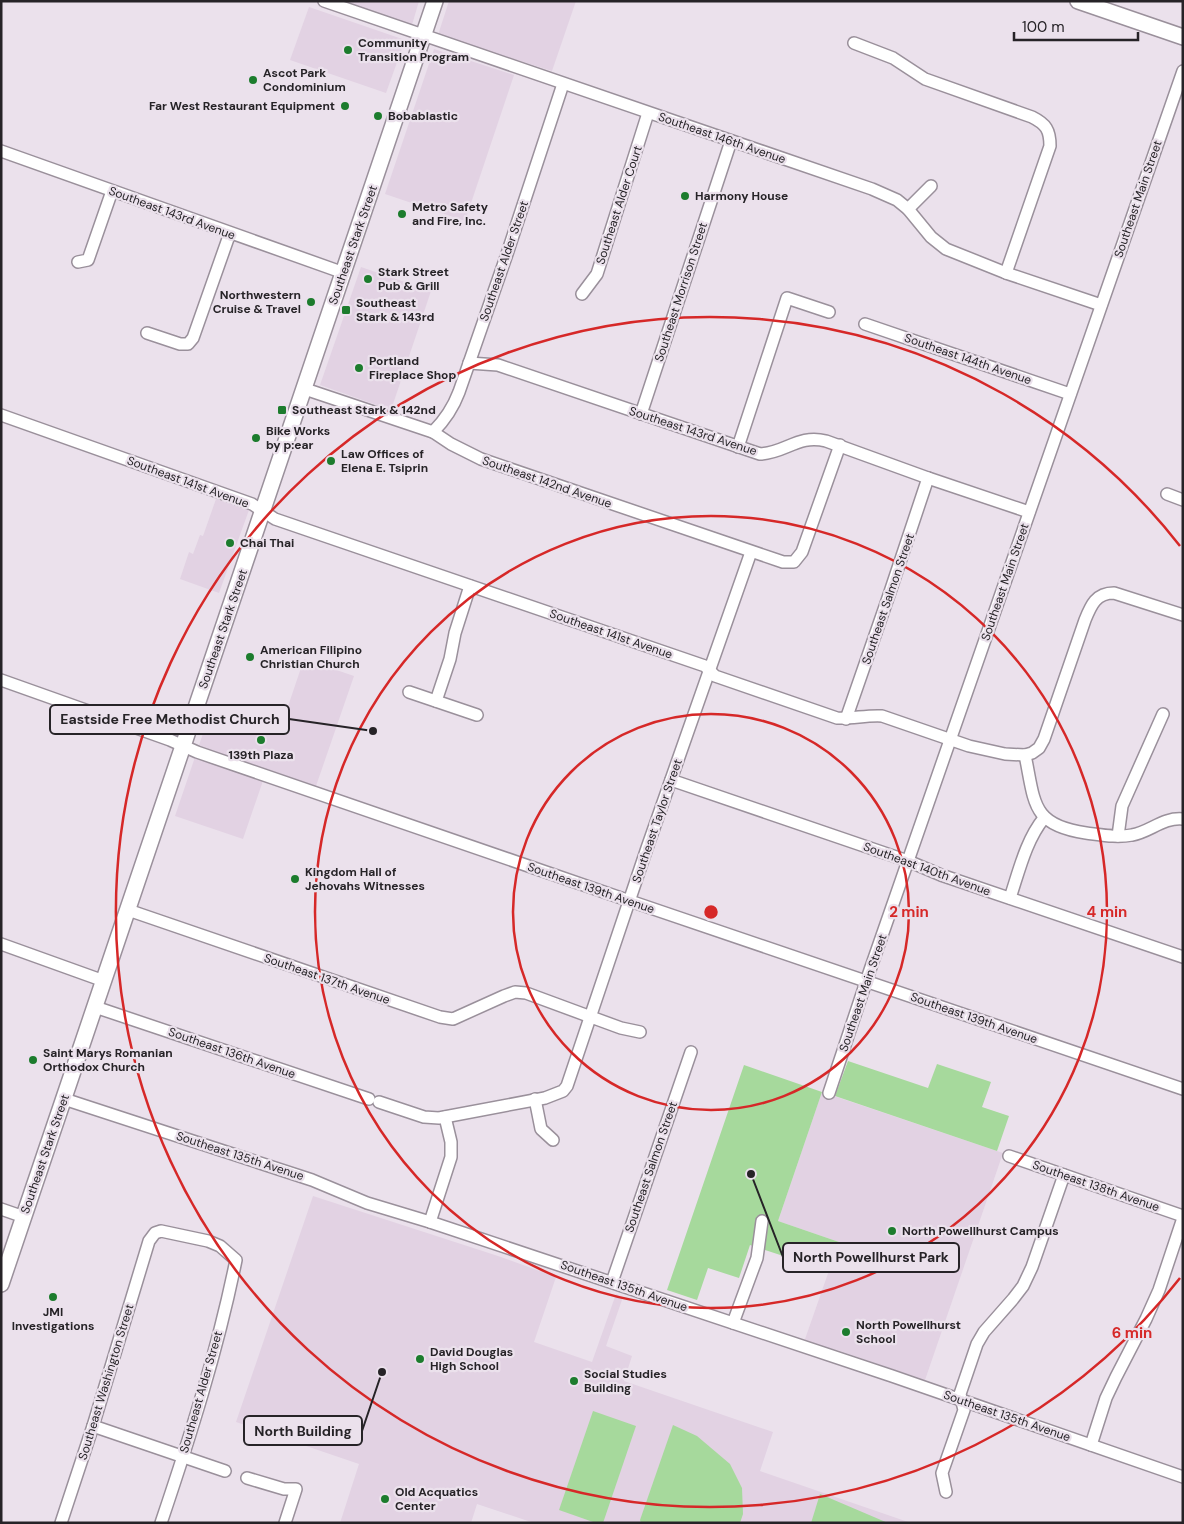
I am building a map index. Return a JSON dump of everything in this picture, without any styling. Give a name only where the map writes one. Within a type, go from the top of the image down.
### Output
[{"type":"main road","name":"Southeast Stark Street","points":[[1,1284],[435,1]]},
{"type":"main road","points":[[1078,1],[1183,38]]},
{"type":"street","name":"Southeast 146th Avenue","points":[[324,1],[872,189],[897,200],[908,208],[924,229],[946,249],[1006,273],[1101,305]]},
{"type":"street","points":[[854,43],[894,58],[925,79],[1032,117],[1046,127],[1050,136],[1050,146],[1006,273]]},
{"type":"street","name":"Southeast Main Street","points":[[829,1093],[866,981],[1183,71]]},
{"type":"street","name":"Southeast Alder Street","points":[[433,432],[446,419],[454,406],[563,84]]},
{"type":"street","name":"Southeast Alder Court","points":[[582,294],[596,274],[648,113]]},
{"type":"street","name":"Southeast Morrison Street","points":[[641,414],[731,141]]},
{"type":"street","name":"Southeast 143rd Avenue","points":[[1,151],[344,272]]},
{"type":"street","points":[[908,208],[932,186]]},
{"type":"street","points":[[78,262],[88,260],[112,191]]},
{"type":"street","points":[[147,332],[180,344],[188,344],[193,338],[230,233]]},
{"type":"street","points":[[738,447],[787,298],[829,312]]},
{"type":"street","name":"Southeast 144th Avenue","points":[[865,324],[1070,394]]},
{"type":"street","name":"Southeast 143rd Avenue","points":[[469,363],[498,365],[760,454],[771,454],[806,439],[816,438],[1029,512]]},
{"type":"street","name":"Southeast 142nd Avenue","points":[[305,388],[433,432],[451,444],[481,459],[783,562],[794,562],[802,552],[840,445]]},
{"type":"street","name":"Southeast 141st Avenue","points":[[1,415],[245,502],[275,519],[680,657],[705,666],[715,676],[837,718],[882,716],[969,746],[988,751],[1025,755]]},
{"type":"street","name":"Southeast Salmon Street","points":[[846,719],[890,596],[928,478]]},
{"type":"street","points":[[1167,494],[1183,500]]},
{"type":"street","name":"Southeast Taylor Street","points":[[535,1099],[557,1094],[567,1086],[751,552]]},
{"type":"street","points":[[436,701],[450,660],[455,633],[470,586]]},
{"type":"street","points":[[1183,615],[1114,593],[1103,594],[1098,597],[1090,606],[1044,739],[1039,748],[1025,755],[1036,803],[1044,818],[1059,826],[1073,831],[1118,836],[1134,835],[1173,818],[1183,819]]},
{"type":"street","name":"Southeast 139th Avenue","points":[[1,680],[197,752],[1183,1088]]},
{"type":"street","points":[[409,692],[477,715]]},
{"type":"street","points":[[1118,836],[1122,806],[1163,714]]},
{"type":"street","name":"Southeast 140th Avenue","points":[[671,780],[1183,957]]},
{"type":"street","points":[[1010,898],[1034,832],[1044,818]]},
{"type":"street","name":"Southeast 137th Avenue","points":[[128,910],[440,1017],[453,1019],[515,992],[526,993],[591,1017]]},
{"type":"street","points":[[1,944],[104,980]]},
{"type":"street","name":"Southeast 136th Avenue","points":[[95,1007],[424,1117],[439,1118],[535,1099]]},
{"type":"street","points":[[591,1017],[640,1032]]},
{"type":"street","name":"Southeast Salmon Street","points":[[612,1282],[691,1052]]},
{"type":"street","name":"Southeast 135th Avenue","points":[[64,1099],[312,1180],[367,1203],[612,1282],[1183,1477]]},
{"type":"street","points":[[535,1099],[541,1129],[553,1140]]},
{"type":"street","points":[[430,1222],[451,1157],[451,1142],[445,1117]]},
{"type":"street","name":"Southeast 138th Avenue","points":[[1010,1156],[1183,1217]]},
{"type":"street","points":[[946,1492],[942,1473],[964,1410],[960,1394],[977,1344],[984,1332],[1014,1299],[1023,1286],[1032,1267],[1064,1175]]},
{"type":"street","points":[[1,1209],[24,1217]]},
{"type":"street","points":[[1091,1445],[1106,1398],[1146,1319],[1158,1290],[1183,1217]]},
{"type":"street","points":[[734,1323],[757,1258],[762,1221]]},
{"type":"street","name":"Southeast Washington Street","points":[[61,1523],[93,1426],[149,1241],[155,1233],[162,1231],[208,1241],[220,1246],[236,1260]]},
{"type":"street","name":"Southeast Alder Street","points":[[161,1523],[198,1407],[220,1328],[236,1260]]},
{"type":"street","points":[[93,1426],[225,1471]]},
{"type":"street","points":[[247,1478],[284,1488],[296,1489],[285,1523]]},
{"type":"shaded area","points":[[345,1],[419,1],[412,25]]},
{"type":"shaded area","points":[[449,1],[576,1],[552,71],[438,35]]},
{"type":"shaded area","name":"Community Transition Program","points":[[309,7],[405,40],[386,93],[290,60]]},
{"type":"shaded area","points":[[434,49],[514,75],[465,221],[385,194]]},
{"type":"shaded area","points":[[361,267],[431,291],[391,410],[320,385]]},
{"type":"shaded area","points":[[216,499],[249,510],[219,593],[180,579],[189,552],[193,554],[200,535],[203,536]]},
{"type":"shaded area","points":[[304,659],[354,676],[316,786],[267,769],[243,839],[175,816],[212,707],[280,730]]},
{"type":"shaded area","name":"North Powellhurst Campus","points":[[822,1092],[1003,1153],[925,1380],[837,1350],[804,1342],[839,1242],[778,1221]]},
{"type":"shaded area","name":"David Douglas High School","points":[[313,1196],[498,1256],[556,1277],[534,1342],[592,1362],[616,1294],[623,1297],[606,1346],[632,1356],[624,1381],[773,1432],[760,1471],[911,1523],[534,1523],[477,1504],[471,1523],[340,1523],[359,1464],[236,1422]]},
{"type":"green space","points":[[848,1061],[928,1088],[937,1064],[991,1082],[982,1107],[1009,1116],[997,1151],[835,1096]]},
{"type":"green space","points":[[744,1065],[822,1092],[778,1221],[839,1242],[829,1271],[750,1245],[739,1278],[708,1268],[697,1300],[667,1290]]},
{"type":"green space","points":[[593,1411],[636,1426],[603,1523],[596,1523],[559,1510]]},
{"type":"green space","points":[[673,1425],[697,1436],[730,1464],[742,1488],[743,1514],[740,1523],[641,1523],[640,1520]]},
{"type":"green space","points":[[820,1494],[888,1523],[811,1523]]},
{"type":"place","name":"Community Transition Program","points":[[348,50]]},
{"type":"place","name":"Ascot Park Condominium","points":[[253,80]]},
{"type":"place","name":"Far West Restaurant Equipment","points":[[345,106]]},
{"type":"place","name":"Bobablastic","points":[[378,116]]},
{"type":"place","name":"Harmony House","points":[[685,196]]},
{"type":"place","name":"Metro Safety and Fire, Inc.","points":[[402,214]]},
{"type":"place","name":"Stark Street Pub & Grill","points":[[368,279]]},
{"type":"place","name":"Northwestern Cruise & Travel","points":[[311,302]]},
{"type":"place","name":"Southeast Stark & 143rd","points":[[346,310]]},
{"type":"place","name":"Portland Fireplace Shop","points":[[359,368]]},
{"type":"place","name":"Southeast Stark & 142nd","points":[[282,410]]},
{"type":"place","name":"Bike Works by p:ear","points":[[256,438]]},
{"type":"place","name":"Law Offices of Elena E. Tsiprin","points":[[331,461]]},
{"type":"place","name":"Chai Thai","points":[[230,543]]},
{"type":"place","name":"American Filipino Christian Church","points":[[250,657]]},
{"type":"place","name":"Eastside Free Methodist Church","points":[[373,731]]},
{"type":"place","name":"139th Plaza","points":[[261,740]]},
{"type":"place","name":"Kingdom Hall of Jehovahs Witnesses","points":[[295,879]]},
{"type":"place","name":"Saint Marys Romanian Orthodox Church","points":[[33,1060]]},
{"type":"place","name":"North Powellhurst Park","points":[[751,1174]]},
{"type":"place","name":"North Powellhurst Campus","points":[[892,1231]]},
{"type":"place","name":"JMI Investigations","points":[[53,1297]]},
{"type":"place","name":"North Powellhurst School","points":[[846,1332]]},
{"type":"place","name":"David Douglas High School","points":[[420,1359]]},
{"type":"place","name":"North Building","points":[[382,1372]]},
{"type":"place","name":"Social Studies Building","points":[[574,1381]]},
{"type":"place","name":"Old Acquatics Center","points":[[385,1499]]}]
